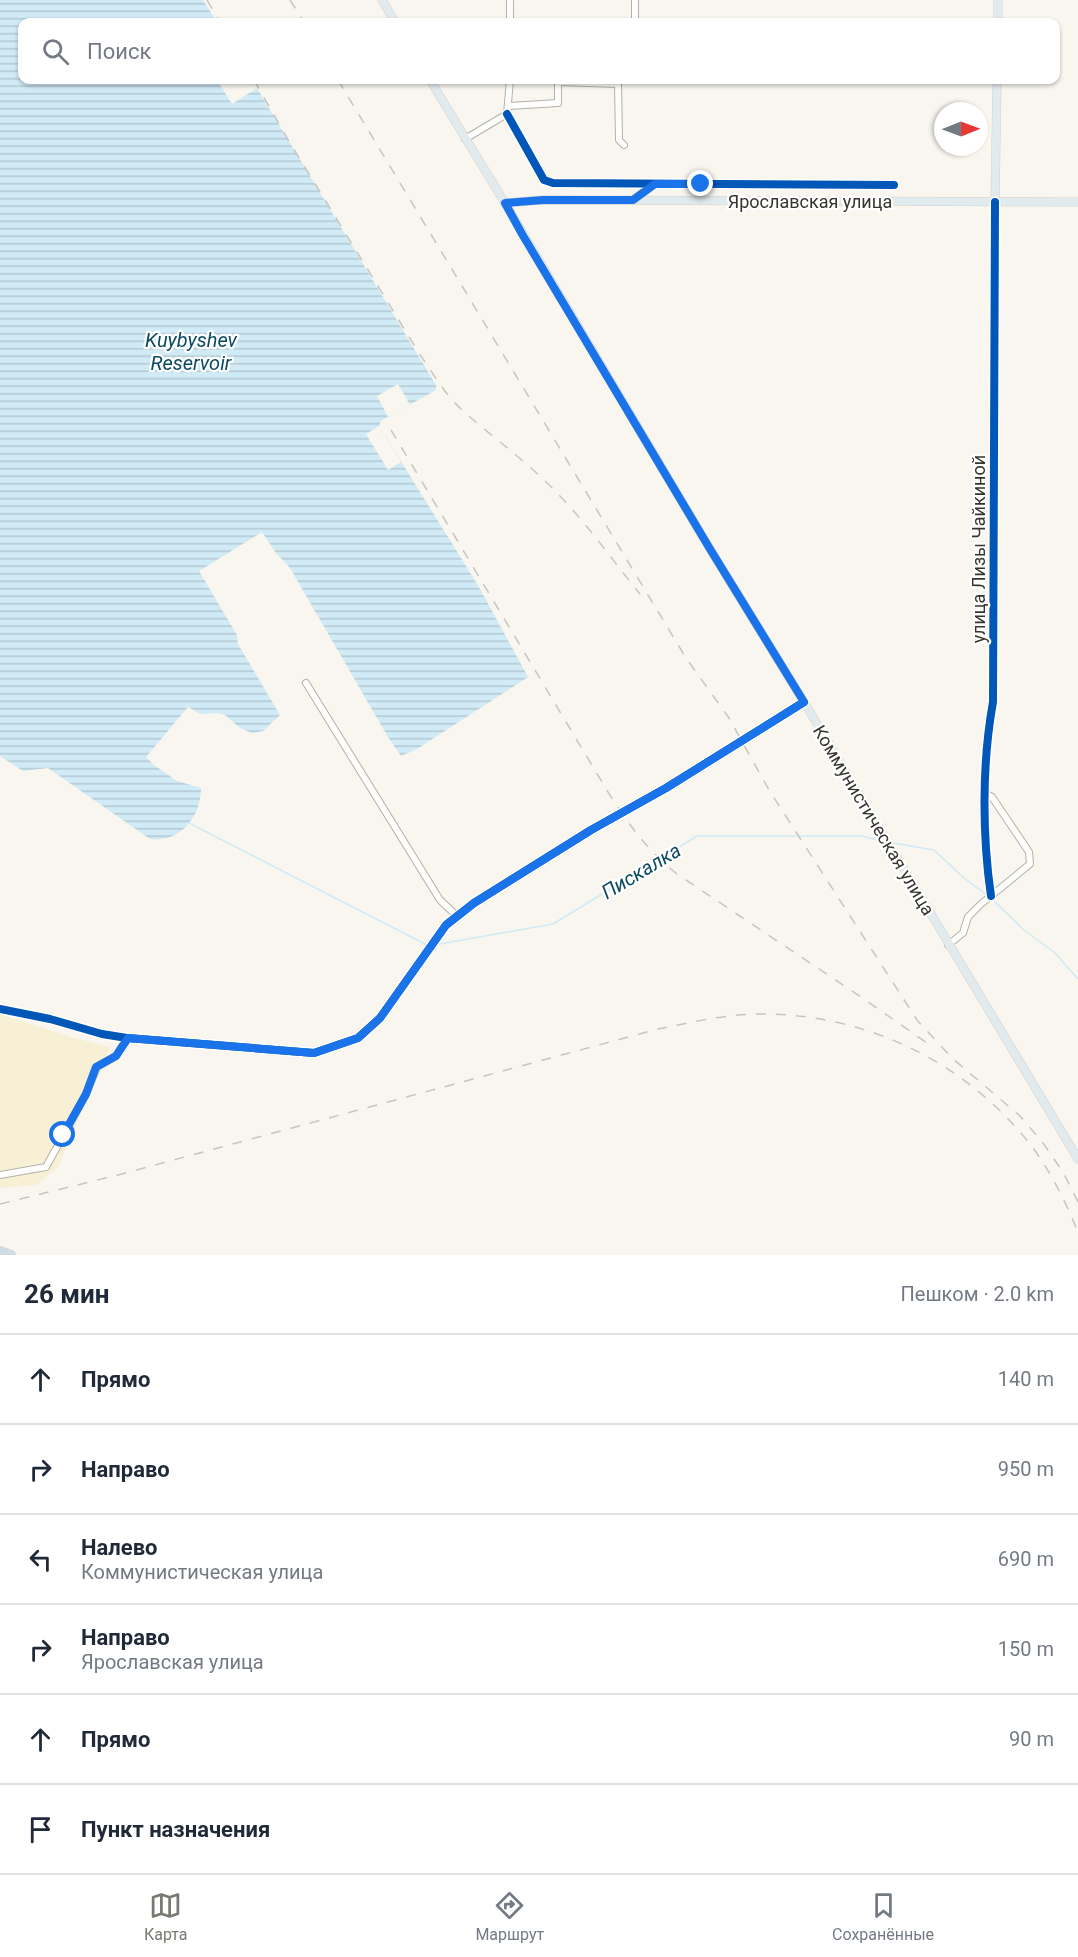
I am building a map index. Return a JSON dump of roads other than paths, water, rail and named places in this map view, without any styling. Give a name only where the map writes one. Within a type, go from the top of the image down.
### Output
[{"type":"highway","points":[[0,1251],[11,1255]]},
{"type":"main road","points":[[382,0],[393,18]]},
{"type":"main road","points":[[998,0],[998,18]]},
{"type":"main road","name":"Коммунистическая улица","points":[[432,84],[1078,1159]]},
{"type":"main road","name":"улица Лизы Чайкиной","points":[[995,202],[997,84]]},
{"type":"main road","name":"Ярославская улица","points":[[505,203],[543,200],[1078,202]]},
{"type":"street","points":[[510,0],[510,18]]},
{"type":"street","points":[[635,0],[635,18]]},
{"type":"street","points":[[510,84],[507,114],[544,180],[554,183],[894,185]]},
{"type":"street","points":[[509,106],[558,103],[558,84]]},
{"type":"street","points":[[618,84],[619,140],[624,145]]},
{"type":"street","points":[[465,139],[507,114]]},
{"type":"street","points":[[633,200],[655,184]]},
{"type":"street","name":"улица Лизы Чайкиной","points":[[991,896],[988,872],[985,755],[993,702],[995,202]]},
{"type":"street","points":[[306,683],[440,900],[458,916]]},
{"type":"street","points":[[0,1009],[50,1019],[102,1034],[128,1038],[314,1053],[339,1046],[358,1038],[380,1018],[446,925],[474,903],[804,702]]},
{"type":"street","points":[[948,945],[963,933],[968,917],[1030,864],[1029,852],[992,797],[986,793]]},
{"type":"street","points":[[0,1175],[46,1167],[86,1094],[96,1067],[116,1056],[128,1038]]},
{"type":"water","name":"Kuybyshev Reservoir","points":[[0,0],[203,0],[214,18],[18,18],[18,84],[254,84],[436,385],[434,391],[381,421],[379,426],[479,587],[528,677],[417,749],[401,756],[290,568],[276,553],[262,532],[199,571],[280,715],[263,731],[252,733],[240,728],[225,715],[200,714],[188,707],[146,757],[177,781],[201,788],[197,809],[187,826],[171,837],[150,839],[48,768],[23,771],[0,756]]},
{"type":"waterway","name":"Пискалка","points":[[189,823],[429,946]]},
{"type":"waterway","name":"Пискалка","points":[[434,945],[553,924],[697,836],[861,836],[882,841]]},
{"type":"waterway","name":"Пискалка","points":[[893,843],[934,850],[964,878],[987,895]]},
{"type":"waterway","name":"Пискалка","points":[[991,898],[1024,930],[1055,953],[1078,979]]},
{"type":"railway","points":[[207,0],[218,18]]},
{"type":"railway","points":[[290,0],[301,18]]},
{"type":"railway","points":[[256,84],[419,353],[444,389],[461,409],[535,471],[558,494],[640,594]]},
{"type":"railway","points":[[340,84],[686,658],[729,718],[769,790],[917,1020],[952,1058],[1020,1116],[1063,1172],[1078,1202]]},
{"type":"railway","points":[[391,430],[608,792],[648,846],[677,874],[934,1048]]},
{"type":"railway","points":[[0,1204],[118,1175],[658,1029],[723,1017],[762,1014],[801,1016],[840,1023],[877,1034],[913,1049],[947,1068],[978,1091],[1007,1118],[1033,1148],[1058,1189],[1078,1232]]}]
